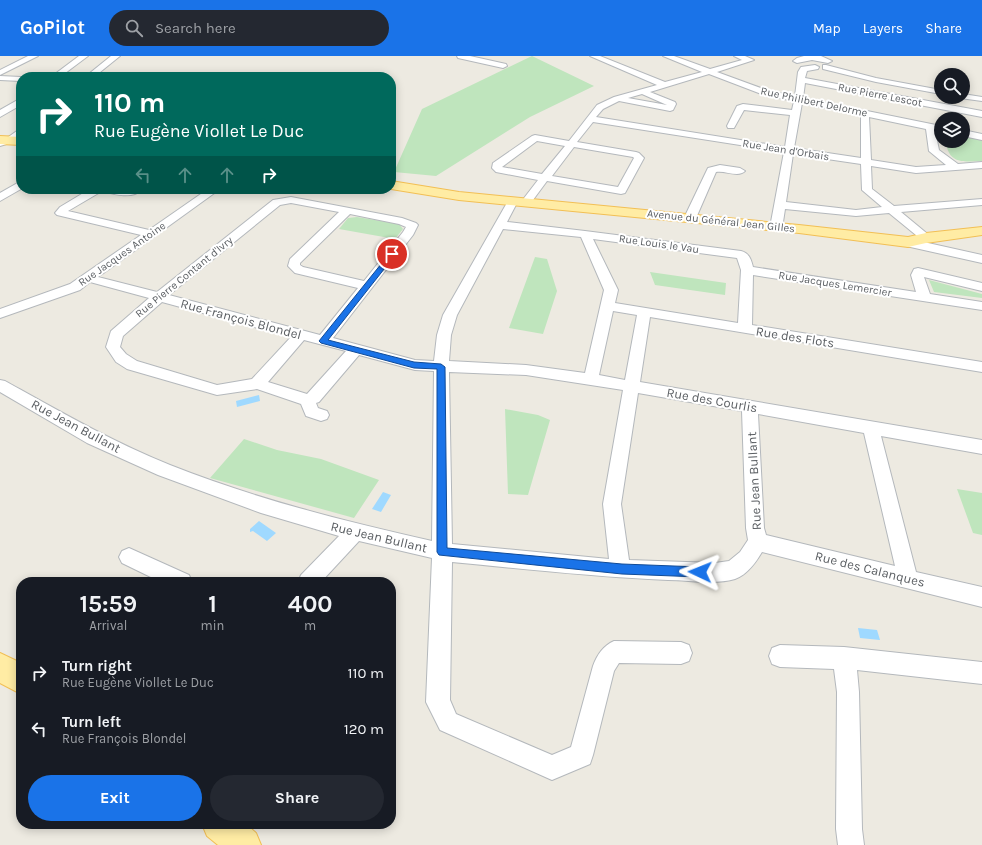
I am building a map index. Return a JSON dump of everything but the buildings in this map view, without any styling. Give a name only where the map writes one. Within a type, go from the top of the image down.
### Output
[{"type":"main road","name":"Avenue du Général Jean Gilles","points":[[396,186],[459,196],[690,218],[908,242],[926,238],[982,231]]},
{"type":"main road","name":"Avenue du Général Jean Gilles","points":[[396,190],[432,196],[459,196]]},
{"type":"main road","points":[[0,667],[16,676]]},
{"type":"main road","points":[[225,829],[244,845]]},
{"type":"street","points":[[0,73],[34,56]]},
{"type":"street","points":[[62,72],[84,56]]},
{"type":"street","points":[[95,72],[116,56]]},
{"type":"street","points":[[461,56],[503,66]]},
{"type":"street","points":[[483,61],[493,56]]},
{"type":"street","points":[[594,56],[665,85]]},
{"type":"street","name":"Rue Philibert Delorme","points":[[667,56],[759,91],[934,127]]},
{"type":"street","points":[[681,653],[614,652],[604,666],[581,755],[552,768],[448,722],[438,702],[442,552],[441,367],[444,335],[450,315],[501,225],[520,202],[546,178],[600,107],[617,99],[750,60],[738,56]]},
{"type":"street","points":[[815,68],[800,64],[801,57],[828,62],[862,76],[934,91]]},
{"type":"street","points":[[774,227],[780,205],[795,113],[799,100],[802,72],[804,69],[815,68],[828,62]]},
{"type":"street","points":[[0,78],[16,79]]},
{"type":"street","name":"Rue Pierre Lescot","points":[[801,80],[982,114]]},
{"type":"street","points":[[617,99],[670,108],[672,104],[644,92]]},
{"type":"street","points":[[970,97],[982,99]]},
{"type":"street","points":[[6,102],[16,102]]},
{"type":"street","points":[[0,114],[16,104]]},
{"type":"street","points":[[731,126],[740,108],[743,107],[795,113]]},
{"type":"street","points":[[865,113],[866,190],[926,238]]},
{"type":"street","name":"Rue Jean d'Orbais","points":[[590,119],[916,170],[982,165]]},
{"type":"street","points":[[930,126],[934,151],[956,167]]},
{"type":"street","points":[[970,134],[982,137]]},
{"type":"street","points":[[536,138],[636,155],[639,158],[621,191],[546,178],[500,170],[497,168],[497,165],[536,138]]},
{"type":"street","points":[[690,218],[712,170],[720,168],[740,171]]},
{"type":"street","points":[[0,198],[16,187]]},
{"type":"street","points":[[90,194],[64,209],[61,213],[152,234]]},
{"type":"street","name":"Rue Jacques Antoine","points":[[0,314],[75,287],[208,194]]},
{"type":"street","name":"Rue Pierre Contant d'Ivry","points":[[257,384],[217,390],[132,365],[121,358],[113,347],[116,334],[159,297],[277,202],[291,200],[402,220],[412,225],[409,233],[367,286]]},
{"type":"street","points":[[780,205],[856,213],[982,202]]},
{"type":"street","points":[[323,341],[367,286],[299,270],[294,266],[294,262],[347,211]]},
{"type":"street","name":"Rue Louis le Vau","points":[[501,225],[585,234],[741,255],[745,259],[747,270]]},
{"type":"street","points":[[585,234],[611,290],[591,379]]},
{"type":"street","points":[[908,242],[982,259]]},
{"type":"street","points":[[745,329],[747,270]]},
{"type":"street","name":"Rue Jacques Lemercier","points":[[747,270],[982,306]]},
{"type":"street","points":[[924,297],[917,275],[918,272],[982,287]]},
{"type":"street","name":"Rue François Blondel","points":[[89,278],[300,336],[414,365],[441,367]]},
{"type":"street","name":"Rue des Flots","points":[[608,306],[982,367]]},
{"type":"street","points":[[622,569],[618,554],[612,504],[644,311]]},
{"type":"street","points":[[300,336],[257,384],[307,400],[313,398],[355,350]]},
{"type":"street","name":"Rue des Courlis","points":[[441,367],[526,370],[591,379],[982,447]]},
{"type":"street","name":"Rue Jean Bullant","points":[[0,385],[93,438],[164,470],[261,504],[332,526],[442,552],[622,569],[715,572],[734,570],[747,558],[758,542],[755,528],[750,406]]},
{"type":"street","points":[[307,400],[312,412],[320,416]]},
{"type":"street","points":[[871,428],[908,578]]},
{"type":"street","points":[[313,577],[356,531]]},
{"type":"street","name":"Rue des Calanques","points":[[758,542],[982,597]]},
{"type":"street","points":[[129,557],[171,577]]},
{"type":"street","points":[[780,656],[844,658],[982,673]]},
{"type":"street","points":[[844,658],[848,692],[849,829],[851,845]]},
{"type":"green space","points":[[532,56],[594,86],[530,117],[436,176],[396,172],[396,168],[422,109]]},
{"type":"green space","points":[[970,136],[982,138],[982,161],[969,162],[958,160],[953,158],[947,149],[970,148]]},
{"type":"green space","points":[[357,217],[399,224],[403,229],[395,239],[339,229],[348,218]]},
{"type":"green space","points":[[535,257],[547,259],[557,291],[543,334],[509,328]]},
{"type":"green space","points":[[650,272],[726,283],[725,295],[655,285]]},
{"type":"green space","points":[[929,280],[982,294],[982,298],[934,292]]},
{"type":"green space","points":[[505,409],[538,415],[550,420],[528,495],[508,494]]},
{"type":"green space","points":[[244,439],[277,450],[321,459],[379,480],[354,518],[210,478]]},
{"type":"green space","points":[[957,489],[982,493],[982,535],[973,533]]},
{"type":"water","points":[[259,395],[260,401],[237,407],[236,401]]},
{"type":"water","points":[[383,492],[391,495],[381,512],[372,509]]},
{"type":"water","points":[[259,521],[276,533],[267,541],[253,531],[250,532],[250,529]]},
{"type":"water","points":[[858,628],[877,630],[880,640],[860,638]]},
{"type":"route","points":[[392,254],[323,341],[414,365],[441,367],[442,552],[622,569],[700,572]]}]
